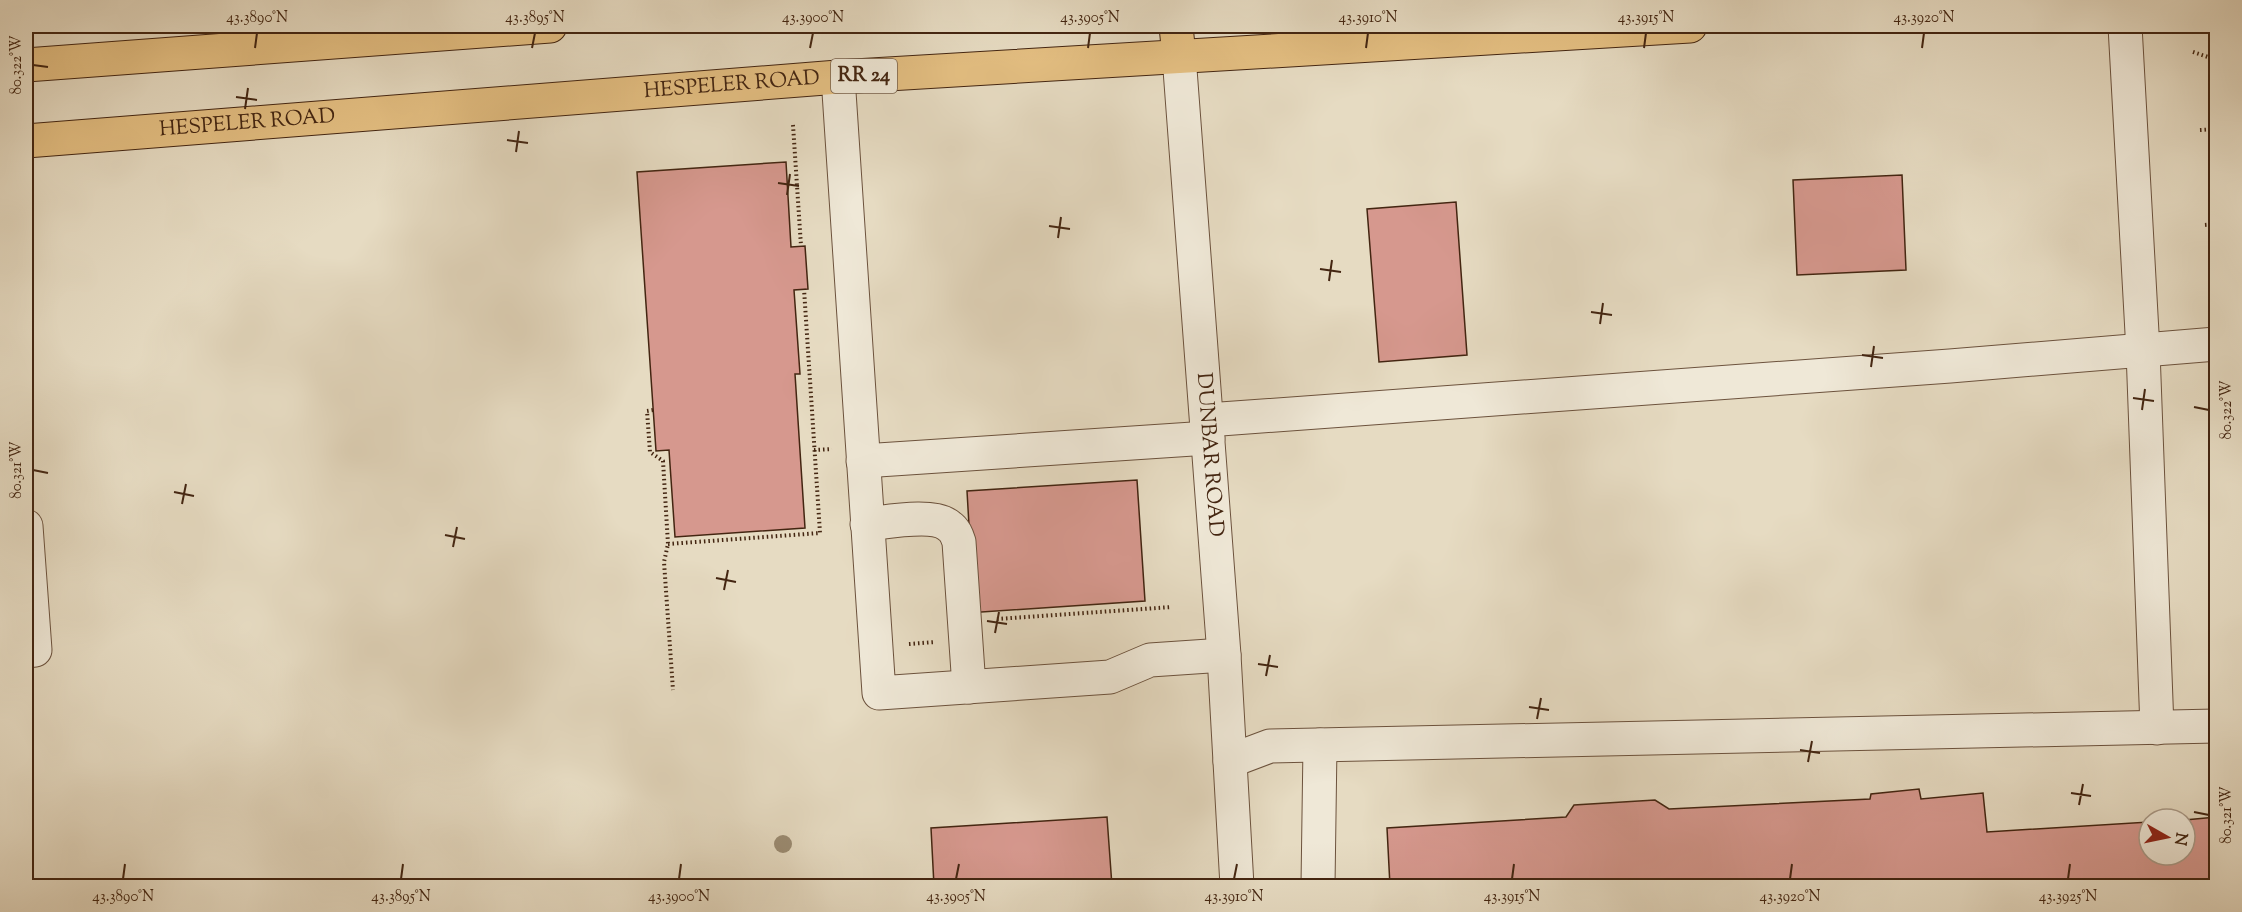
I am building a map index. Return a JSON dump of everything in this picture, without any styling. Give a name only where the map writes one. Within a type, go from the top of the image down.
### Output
[{"type":"main road","points":[[26,66],[550,26]]},
{"type":"main road","name":"HESPELER ROAD","points":[[26,141],[838,77],[1177,41],[1690,26]]},
{"type":"street","points":[[2125,26],[2143,351],[2157,728]]},
{"type":"street","name":"DUNBAR ROAD","points":[[1177,41],[1208,429],[1237,886]]},
{"type":"street","points":[[838,77],[879,693],[1110,677],[1150,660],[1224,655]]},
{"type":"street","points":[[863,461],[1208,429],[2217,344]]},
{"type":"street","points":[[867,524],[934,519],[949,526],[956,533],[959,542],[969,687]]},
{"type":"street","points":[[26,526],[35,650],[26,651]]},
{"type":"street","points":[[1230,761],[1270,746],[2217,726]]},
{"type":"street","points":[[1318,886],[1320,745]]},
{"type":"path","points":[[2193,52],[2214,59]]},
{"type":"path","points":[[793,125],[801,246]]},
{"type":"path","points":[[2200,130],[2217,129]]},
{"type":"path","points":[[2205,225],[2217,224]]},
{"type":"path","points":[[668,544],[820,533],[804,289]]},
{"type":"path","points":[[2210,293],[2217,289]]},
{"type":"path","points":[[653,410],[647,411],[650,452],[663,461],[668,544],[664,562],[673,690]]},
{"type":"path","points":[[994,619],[1172,607]]},
{"type":"building","points":[[786,162],[791,247],[805,246],[808,289],[794,290],[800,374],[795,374],[805,528],[675,537],[669,450],[656,451],[637,172]]},
{"type":"building","points":[[1902,175],[1906,270],[1797,275],[1793,180]]},
{"type":"building","points":[[1456,202],[1467,355],[1379,362],[1367,209]]},
{"type":"building","points":[[1137,480],[1145,601],[967,613],[971,560],[967,491]]},
{"type":"building","points":[[1919,789],[1921,799],[1983,793],[1987,832],[2137,823],[2137,867],[2197,867],[2197,819],[2216,817],[2216,886],[1390,886],[1387,828],[1566,817],[1574,805],[1655,800],[1669,809],[1870,799],[1871,794]]},
{"type":"building","points":[[1107,817],[1112,886],[934,886],[931,828]]}]
